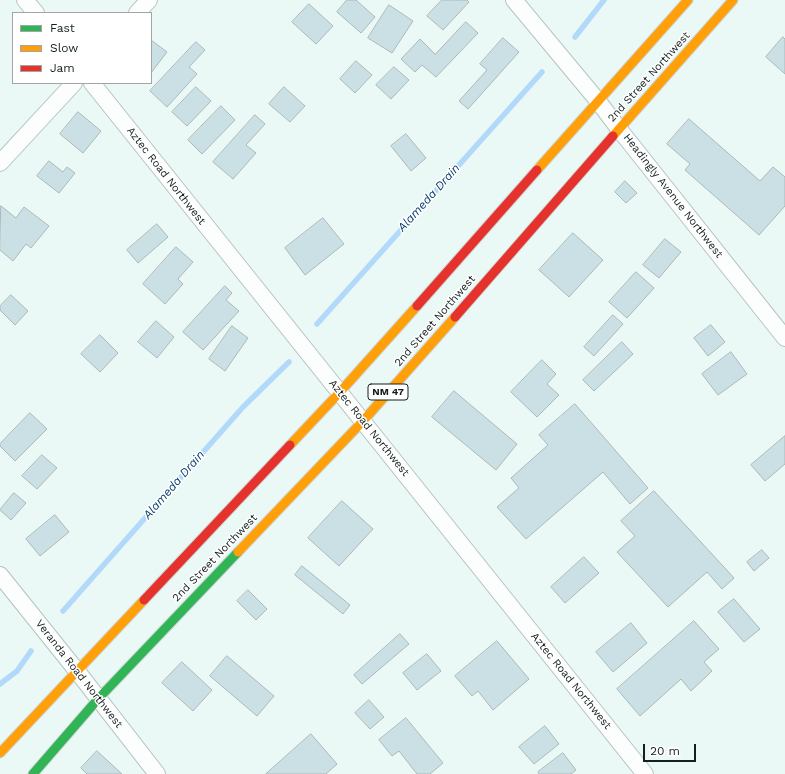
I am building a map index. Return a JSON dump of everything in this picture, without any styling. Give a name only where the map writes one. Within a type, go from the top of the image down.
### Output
[{"type":"main road","name":"2nd Street Northwest","points":[[0,753],[340,392],[688,0]]},
{"type":"main road","name":"2nd Street Northwest","points":[[33,774],[98,699],[363,421],[733,0]]},
{"type":"street","points":[[25,0],[35,12]]},
{"type":"street","points":[[138,12],[149,0]]},
{"type":"street","name":"Headingly Avenue Northwest","points":[[514,0],[598,101],[785,338]]},
{"type":"street","points":[[0,163],[73,84]]},
{"type":"street","name":"Aztec Road Northwest","points":[[93,84],[645,774]]},
{"type":"street","name":"Veranda Road Northwest","points":[[0,575],[157,774]]},
{"type":"building","points":[[347,0],[356,0],[375,17],[361,33],[337,12]]},
{"type":"building","points":[[442,0],[467,0],[469,2],[443,30],[427,16]]},
{"type":"building","points":[[309,4],[333,26],[316,44],[292,22]]},
{"type":"building","points":[[389,5],[413,21],[392,53],[368,38]]},
{"type":"building","points":[[466,22],[478,33],[436,77],[422,65],[415,72],[401,59],[420,39],[435,54]]},
{"type":"building","points":[[783,37],[785,39],[785,74],[766,57]]},
{"type":"building","points":[[503,38],[519,52],[468,109],[459,101],[487,70],[480,64]]},
{"type":"building","points":[[152,41],[167,52],[152,72]]},
{"type":"building","points":[[196,42],[205,50],[189,67],[197,74],[167,107],[150,91]]},
{"type":"building","points":[[356,61],[372,75],[355,93],[340,79]]},
{"type":"building","points":[[394,67],[409,80],[391,99],[376,85]]},
{"type":"building","points":[[196,87],[211,101],[187,126],[172,112]]},
{"type":"building","points":[[284,87],[305,106],[290,122],[269,104]]},
{"type":"building","points":[[221,106],[235,120],[202,154],[188,140]]},
{"type":"building","points":[[78,112],[101,131],[83,153],[60,134]]},
{"type":"building","points":[[255,115],[265,124],[246,145],[256,153],[233,179],[213,162]]},
{"type":"building","points":[[689,119],[760,181],[773,167],[785,177],[785,206],[759,235],[685,170],[690,164],[667,144]]},
{"type":"building","points":[[406,134],[426,158],[411,171],[391,146]]},
{"type":"building","points":[[49,161],[63,172],[67,167],[75,173],[59,193],[37,176]]},
{"type":"building","points":[[625,181],[637,193],[626,203],[615,192]]},
{"type":"building","points":[[1,206],[16,218],[24,207],[49,226],[31,248],[26,244],[13,261],[0,250]]},
{"type":"building","points":[[323,218],[344,244],[305,275],[285,248]]},
{"type":"building","points":[[157,224],[168,237],[138,263],[127,250]]},
{"type":"building","points":[[573,233],[603,260],[569,297],[539,270]]},
{"type":"building","points":[[665,239],[681,252],[659,278],[643,265]]},
{"type":"building","points":[[176,247],[193,262],[178,279],[183,284],[165,304],[143,284]]},
{"type":"building","points":[[636,272],[654,288],[627,318],[609,302]]},
{"type":"building","points":[[225,286],[232,293],[226,300],[239,311],[203,350],[183,332]]},
{"type":"building","points":[[11,295],[28,311],[15,325],[0,310],[0,306]]},
{"type":"building","points":[[613,315],[623,324],[594,356],[584,347]]},
{"type":"building","points":[[156,321],[174,337],[157,358],[138,342]]},
{"type":"building","points":[[711,325],[725,342],[708,356],[694,338]]},
{"type":"building","points":[[232,326],[248,338],[225,371],[209,359]]},
{"type":"building","points":[[100,335],[118,353],[100,372],[81,354]]},
{"type":"building","points":[[622,342],[633,354],[594,391],[583,380]]},
{"type":"building","points":[[731,352],[747,374],[718,395],[702,374]]},
{"type":"building","points":[[542,360],[556,374],[547,384],[559,395],[537,417],[511,392]]},
{"type":"building","points":[[454,391],[517,444],[496,470],[432,417]]},
{"type":"building","points":[[575,404],[648,488],[630,504],[603,472],[526,539],[497,507],[519,488],[511,478],[548,445],[539,435]]},
{"type":"building","points":[[30,413],[47,429],[15,461],[0,446],[0,444]]},
{"type":"building","points":[[785,436],[785,464],[765,481],[751,465]]},
{"type":"building","points":[[42,455],[57,468],[37,489],[22,476]]},
{"type":"building","points":[[654,491],[734,578],[722,589],[707,572],[668,607],[617,552],[635,536],[621,521]]},
{"type":"building","points":[[14,493],[26,503],[11,520],[0,510]]},
{"type":"building","points":[[342,501],[373,529],[339,566],[308,538]]},
{"type":"building","points":[[55,515],[69,532],[40,556],[26,539]]},
{"type":"building","points":[[762,550],[769,558],[754,571],[747,562]]},
{"type":"building","points":[[584,557],[599,573],[565,603],[551,587]]},
{"type":"building","points":[[302,566],[350,605],[343,614],[295,575]]},
{"type":"building","points":[[248,590],[267,609],[256,620],[237,601]]},
{"type":"building","points":[[734,599],[760,629],[744,642],[718,612]]},
{"type":"building","points":[[694,621],[719,649],[704,662],[712,671],[691,691],[681,679],[640,716],[617,689]]},
{"type":"building","points":[[631,623],[647,643],[613,672],[596,652]]},
{"type":"building","points":[[400,634],[409,644],[362,684],[354,675]]},
{"type":"building","points":[[497,641],[529,679],[493,710],[478,691],[472,696],[455,676]]},
{"type":"building","points":[[427,654],[441,671],[417,690],[403,673]]},
{"type":"building","points":[[227,656],[274,696],[257,716],[210,676]]},
{"type":"building","points":[[182,662],[212,690],[193,711],[162,683]]},
{"type":"building","points":[[369,700],[384,717],[370,729],[355,713]]},
{"type":"building","points":[[406,718],[443,763],[430,774],[417,774],[399,751],[392,756],[379,740]]},
{"type":"building","points":[[545,726],[559,744],[534,764],[519,747]]},
{"type":"building","points":[[311,734],[337,764],[326,774],[266,774]]},
{"type":"building","points":[[97,751],[122,774],[87,774],[81,768]]},
{"type":"building","points":[[563,753],[576,770],[571,774],[539,774],[538,772]]},
{"type":"waterway","name":"Alameda Drain","points":[[575,37],[604,0]]},
{"type":"waterway","name":"Alameda Drain","points":[[317,324],[542,72]]},
{"type":"waterway","name":"Alameda Drain","points":[[63,611],[243,407],[289,362]]},
{"type":"waterway","name":"Alameda Drain","points":[[0,684],[17,671],[31,651]]},
{"type":"traffic: fast","points":[[33,774],[98,699],[238,552]]},
{"type":"traffic: slow","points":[[537,170],[688,0]]},
{"type":"traffic: slow","points":[[613,136],[733,0]]},
{"type":"traffic: slow","points":[[290,445],[417,306]]},
{"type":"traffic: slow","points":[[238,552],[363,421],[455,317]]},
{"type":"traffic: slow","points":[[0,753],[144,600]]},
{"type":"traffic: jam","points":[[455,317],[613,136]]},
{"type":"traffic: jam","points":[[417,306],[537,170]]},
{"type":"traffic: jam","points":[[144,600],[290,445]]}]
